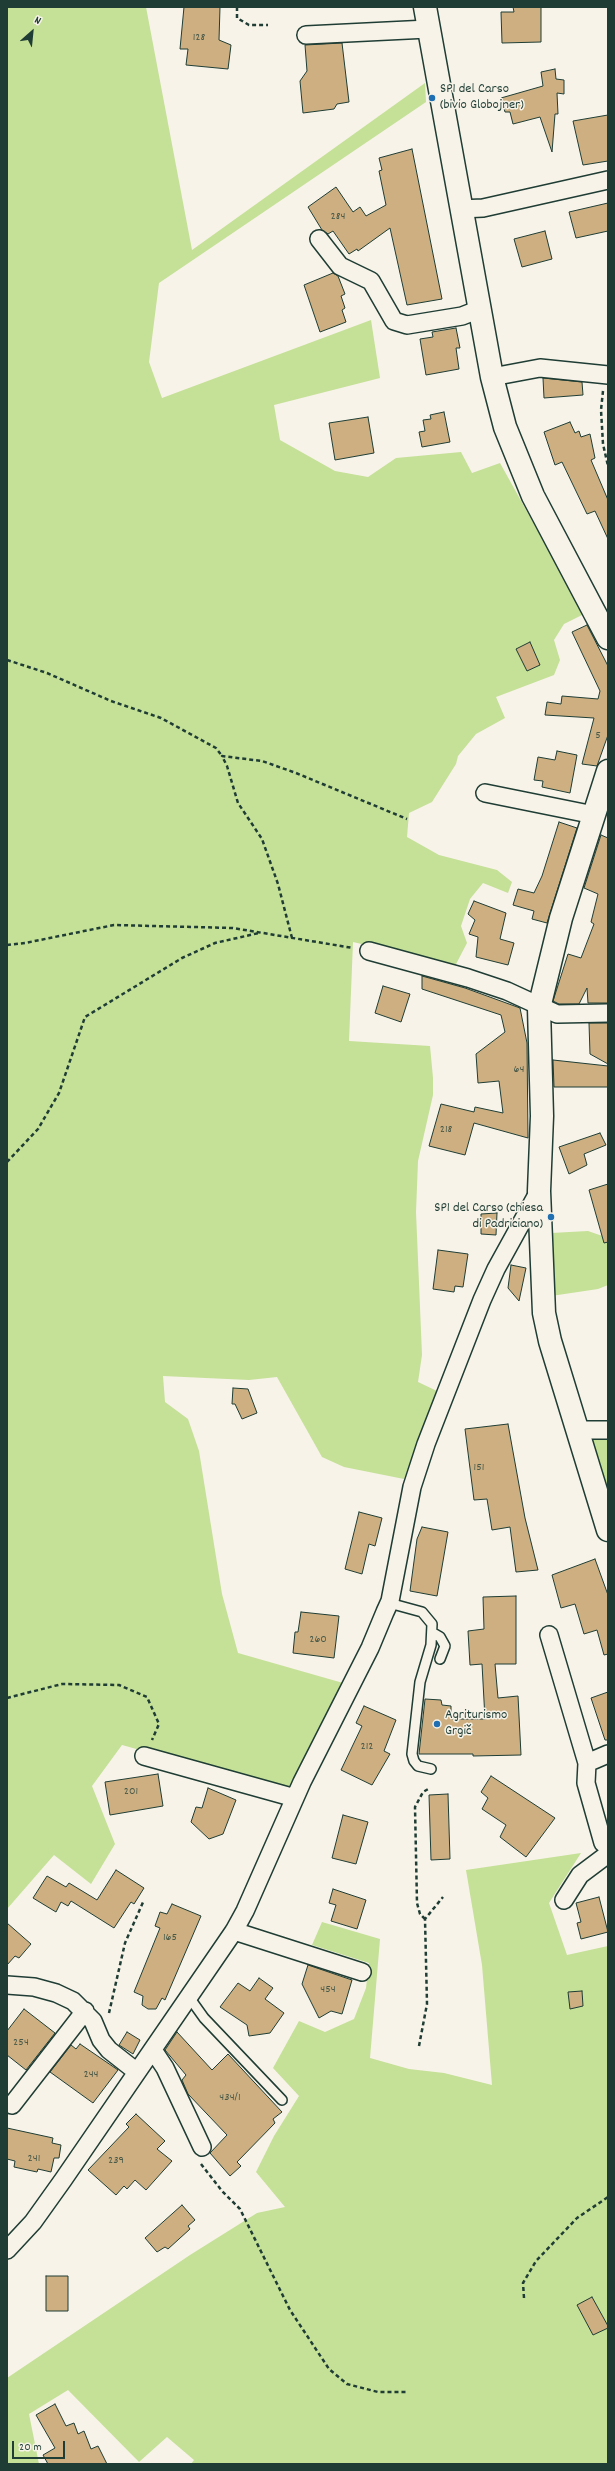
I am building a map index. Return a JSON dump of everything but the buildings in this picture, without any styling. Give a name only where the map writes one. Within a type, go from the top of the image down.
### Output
[{"type":"main road","points":[[425,7],[460,209],[492,377],[505,427],[521,470],[577,582],[608,638]]},
{"type":"main road","points":[[608,771],[556,937],[539,1008],[542,1116],[539,1191],[544,1313],[577,1430],[608,1530]]},
{"type":"street","points":[[306,35],[428,29]]},
{"type":"street","points":[[460,209],[483,208],[608,180]]},
{"type":"street","points":[[319,239],[340,266],[371,281],[394,322],[407,325],[462,316],[480,309]]},
{"type":"street","points":[[492,377],[540,368],[607,379]]},
{"type":"street","points":[[485,793],[594,815]]},
{"type":"street","points":[[369,951],[468,978],[507,991],[539,1008],[557,1014],[608,1013]]},
{"type":"street","points":[[7,2250],[33,2222],[153,2050],[234,1931],[245,1911],[294,1798],[370,1648],[389,1603],[412,1487],[426,1444],[482,1300],[496,1269],[539,1191]]},
{"type":"street","points":[[577,1430],[608,1430]]},
{"type":"street","points":[[549,1635],[587,1763],[586,1784],[605,1848],[580,1875],[564,1900]]},
{"type":"street","points":[[587,1763],[608,1754]]},
{"type":"street","points":[[144,1756],[294,1798]]},
{"type":"street","points":[[234,1931],[362,1972]]},
{"type":"street","points":[[7,1985],[34,1987],[56,1993],[73,2001],[85,2011],[92,2021],[101,2040],[109,2050],[137,2072]]},
{"type":"street","points":[[12,2105],[85,2011]]},
{"type":"street","points":[[153,2050],[165,2068],[200,2153]]},
{"type":"lane","points":[[389,1603],[422,1612],[432,1624],[433,1633],[420,1682],[412,1754],[414,1761],[418,1766],[431,1769]]},
{"type":"lane","points":[[433,1633],[440,1637],[445,1646],[440,1659]]},
{"type":"lane","points":[[189,1997],[204,2018],[282,2100]]},
{"type":"path","points":[[237,7],[237,18],[249,25],[268,25]]},
{"type":"path","points":[[607,379],[601,410],[603,444],[608,466]]},
{"type":"path","points":[[7,660],[47,673],[111,701],[161,718],[216,748],[227,766],[238,803],[262,839],[278,884],[292,938]]},
{"type":"path","points":[[222,756],[262,761],[296,773],[407,819]]},
{"type":"path","points":[[7,945],[25,943],[114,925],[233,928],[369,951]]},
{"type":"path","points":[[7,1162],[38,1129],[59,1093],[85,1017],[182,958],[215,943],[261,933]]},
{"type":"path","points":[[7,1698],[62,1684],[119,1685],[147,1697],[159,1724],[144,1756]]},
{"type":"path","points":[[425,1919],[420,1914],[417,1903],[415,1807],[421,1795],[430,1788]]},
{"type":"path","points":[[419,2046],[427,2004],[425,1919],[443,1897]]},
{"type":"path","points":[[101,2040],[125,1943],[144,1900]]},
{"type":"path","points":[[200,2153],[222,2191],[240,2209],[290,2310],[329,2369],[347,2384],[378,2392],[406,2392]]},
{"type":"path","points":[[524,2298],[523,2283],[536,2261],[577,2218],[608,2197]]},
{"type":"green space","points":[[7,7],[146,7],[192,250],[425,83],[426,102],[159,283],[149,362],[162,398],[371,320],[380,378],[274,405],[280,440],[335,471],[368,477],[396,458],[461,452],[472,473],[500,463],[584,614],[564,624],[554,640],[560,660],[554,675],[496,697],[505,718],[476,734],[458,756],[456,764],[432,802],[409,813],[407,837],[439,855],[497,870],[512,882],[508,893],[483,883],[470,899],[461,926],[467,943],[455,966],[353,942],[349,1041],[430,1046],[433,1095],[418,1161],[416,1212],[422,1355],[418,1382],[437,1391],[404,1479],[344,1467],[322,1457],[277,1377],[249,1380],[163,1376],[165,1402],[188,1419],[199,1451],[222,1594],[238,1653],[343,1683],[291,1792],[122,1745],[92,1786],[115,1844],[91,1884],[54,1855],[7,1909]]},
{"type":"green space","points":[[588,1231],[608,1238],[608,1285],[598,1289],[551,1296],[551,1233]]},
{"type":"green space","points":[[592,1439],[608,1439],[608,1493]]},
{"type":"green space","points":[[581,1853],[549,1903],[567,1955],[608,1946],[608,2464],[191,2464],[194,2460],[167,2437],[139,2462],[68,2390],[29,2414],[39,2464],[7,2464],[7,2378],[190,2255],[257,2213],[285,2207],[256,2172],[274,2136],[299,2096],[273,2068],[299,2021],[325,2032],[354,2019],[366,1988],[369,1963],[312,1945],[322,1922],[380,1939],[370,2058],[409,2069],[444,2073],[492,2085],[482,1965],[466,1870]]},
{"type":"place","name":"SP1 del Carso (bivio Globojner)","points":[[432,98]]},
{"type":"place","name":"SP1 del Carso (chiesa di Padriciano)","points":[[551,1217]]},
{"type":"place","name":"Agriturismo Grgič","points":[[437,1724]]}]
